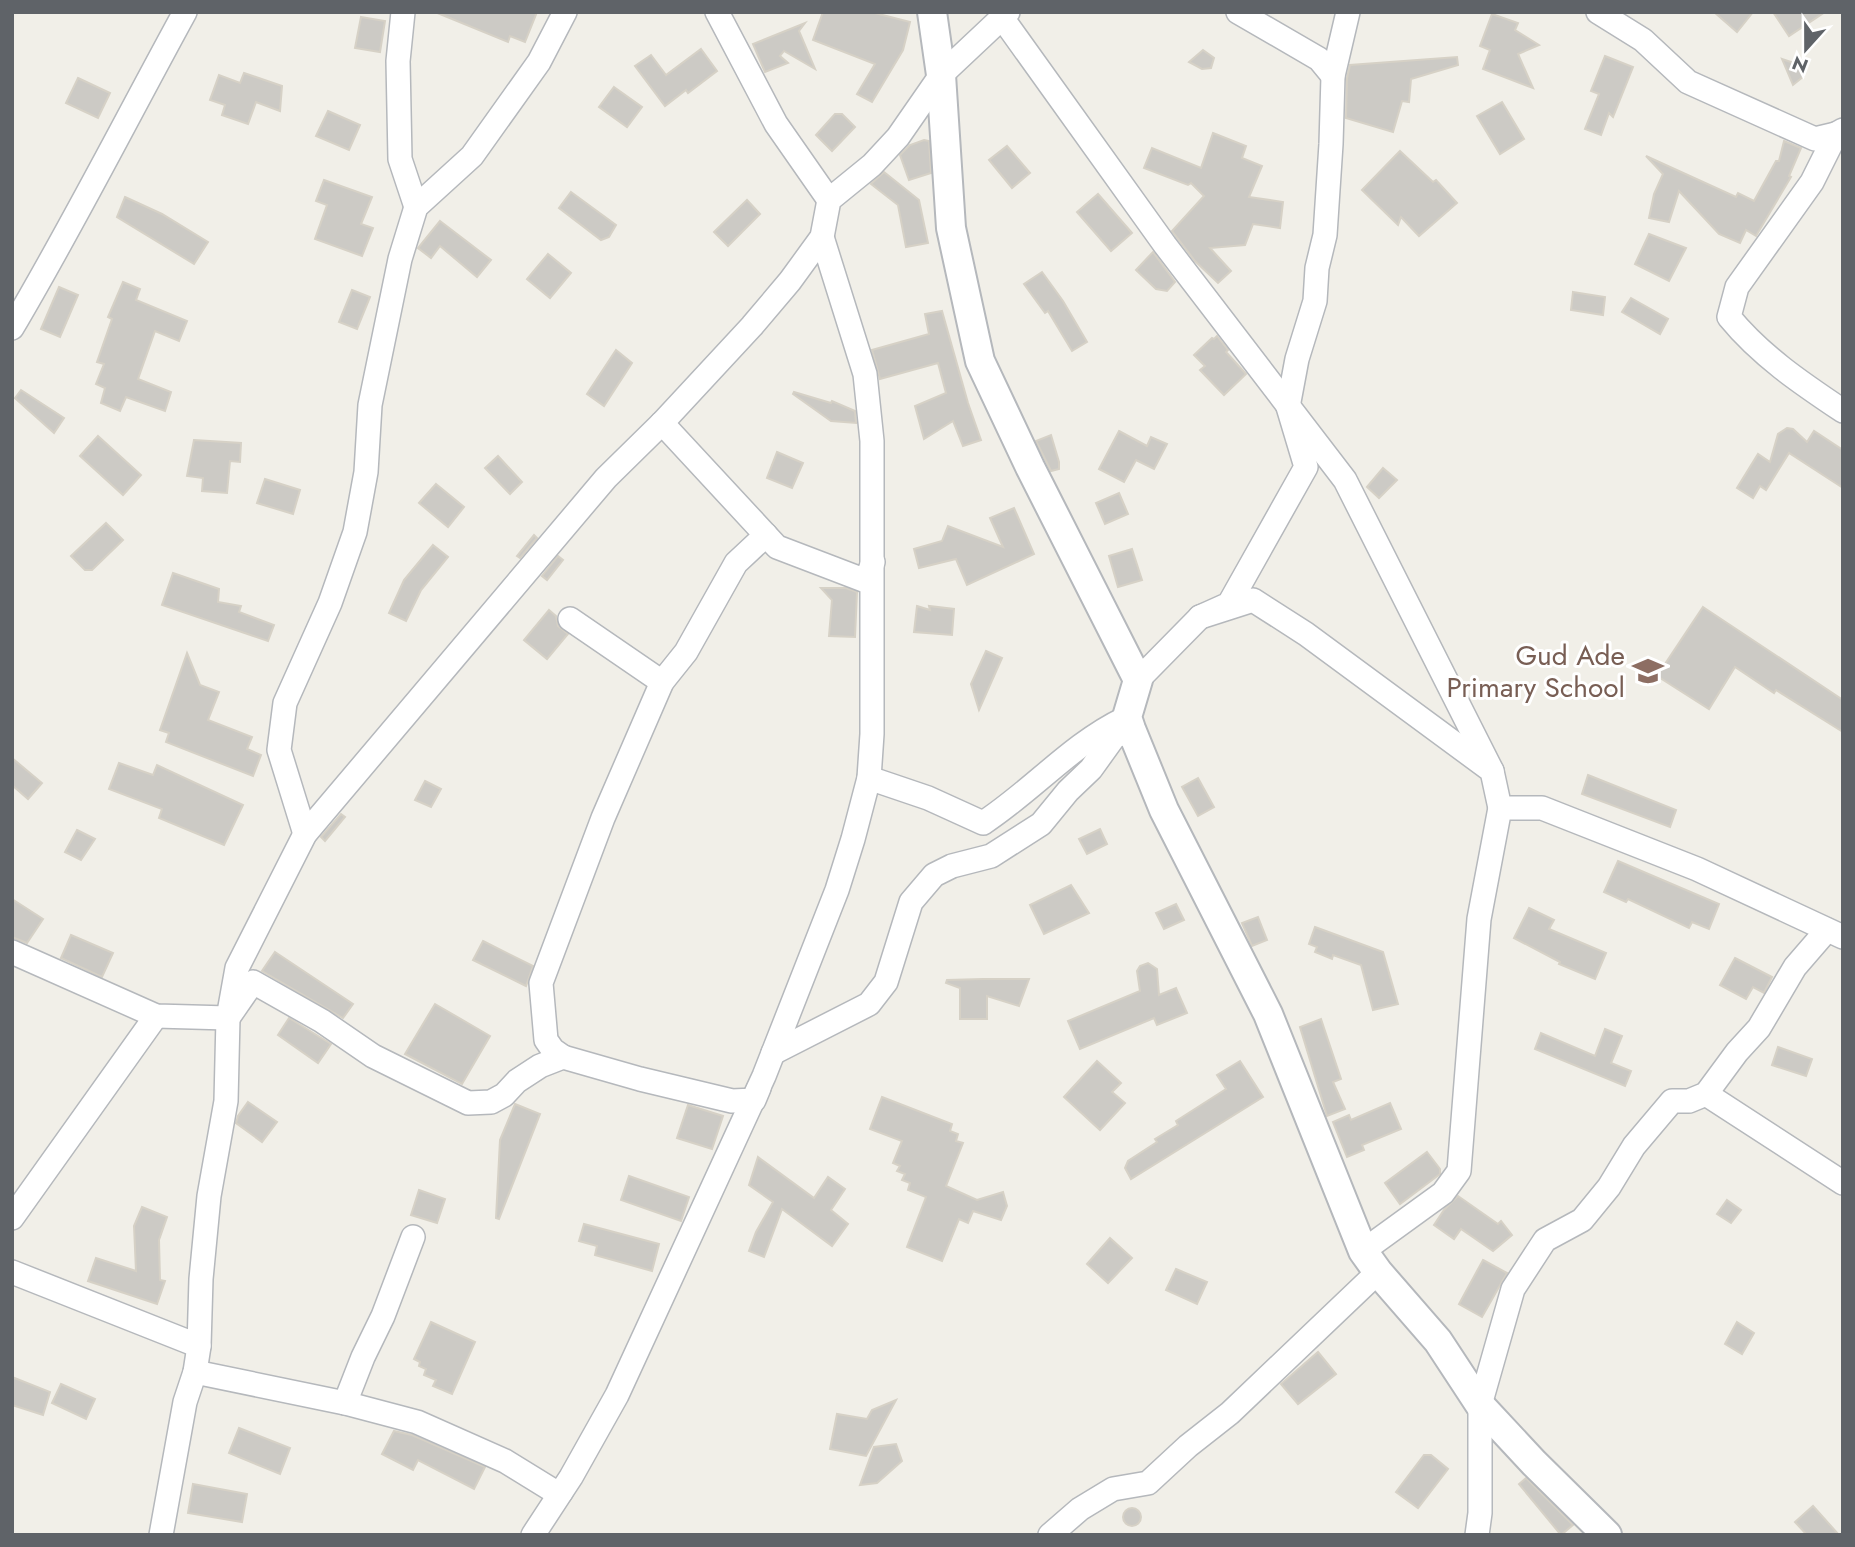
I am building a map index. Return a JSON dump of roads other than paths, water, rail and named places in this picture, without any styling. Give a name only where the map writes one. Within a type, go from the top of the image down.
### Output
[{"type":"street","points":[[12,328],[50,265],[185,12]]},
{"type":"street","points":[[403,12],[398,61],[400,159],[416,207]]},
{"type":"street","points":[[305,834],[279,750],[285,703],[330,603],[355,532],[366,472],[370,405],[388,309],[416,207],[472,156],[539,62],[565,12]]},
{"type":"street","points":[[716,12],[776,124],[829,200]]},
{"type":"street","points":[[932,12],[941,75],[951,228],[980,361],[1030,467],[1138,680]]},
{"type":"street","points":[[1237,12],[1319,60],[1333,76]]},
{"type":"street","points":[[1348,12],[1333,76],[1325,235],[1317,268],[1315,301],[1297,359],[1289,407],[1306,467],[1229,604],[1200,617],[1138,680],[1129,723],[1164,810],[1268,1014],[1371,1262],[1438,1340],[1480,1405],[1607,1535]]},
{"type":"street","points":[[1598,12],[1643,40],[1688,82],[1815,139],[1841,134]]},
{"type":"street","points":[[161,1535],[185,1402],[195,1372],[199,1346],[201,1279],[209,1196],[226,1101],[228,1018],[237,968],[305,834],[606,478],[662,423],[790,281],[822,237],[829,200],[872,164],[898,137],[941,75],[1006,16],[1165,244],[1345,480],[1492,771],[1500,808],[1479,919],[1459,1171],[1443,1193],[1371,1262],[1230,1413],[1188,1446],[1148,1483],[1113,1489],[1080,1509],[1050,1535]]},
{"type":"street","points":[[1841,134],[1812,182],[1737,287],[1729,317],[1748,340],[1789,375],[1843,411]]},
{"type":"street","points":[[766,535],[736,563],[686,652],[662,682],[603,818],[541,983],[546,1040],[564,1057],[732,1101],[754,1100],[765,1076],[837,890],[869,778],[872,734],[872,441],[865,374],[822,237]]},
{"type":"street","points":[[662,423],[777,547],[866,581],[873,562]]},
{"type":"street","points":[[1200,617],[1253,600],[1306,634],[1492,771]]},
{"type":"street","points":[[570,619],[662,682]]},
{"type":"street","points":[[869,778],[928,798],[983,823],[1008,807],[1100,731],[1129,723]]},
{"type":"street","points":[[773,1053],[869,1004],[886,982],[911,902],[934,875],[953,866],[991,856],[1041,824],[1068,791],[1091,769],[1114,737],[1129,723]]},
{"type":"street","points":[[1477,1535],[1481,1500],[1480,1405],[1513,1289],[1545,1240],[1582,1220],[1609,1187],[1634,1146],[1672,1101],[1689,1101],[1706,1094],[1737,1052],[1759,1028],[1796,967],[1835,933],[1698,869],[1542,808],[1500,808]]},
{"type":"street","points":[[12,951],[156,1016],[228,1018]]},
{"type":"street","points":[[228,1018],[253,982],[322,1021],[373,1056],[468,1103],[491,1102],[540,1066],[564,1057]]},
{"type":"street","points":[[12,1218],[156,1016]]},
{"type":"street","points":[[533,1535],[617,1395],[765,1076]]},
{"type":"street","points":[[1706,1094],[1843,1183]]},
{"type":"street","points":[[345,1403],[383,1316],[413,1237]]},
{"type":"street","points":[[12,1272],[199,1346]]},
{"type":"street","points":[[195,1372],[345,1403],[417,1422],[505,1461],[557,1493],[561,1492]]},
{"type":"place","name":"Gud Ade Primary School","points":[[1648,671]]}]
